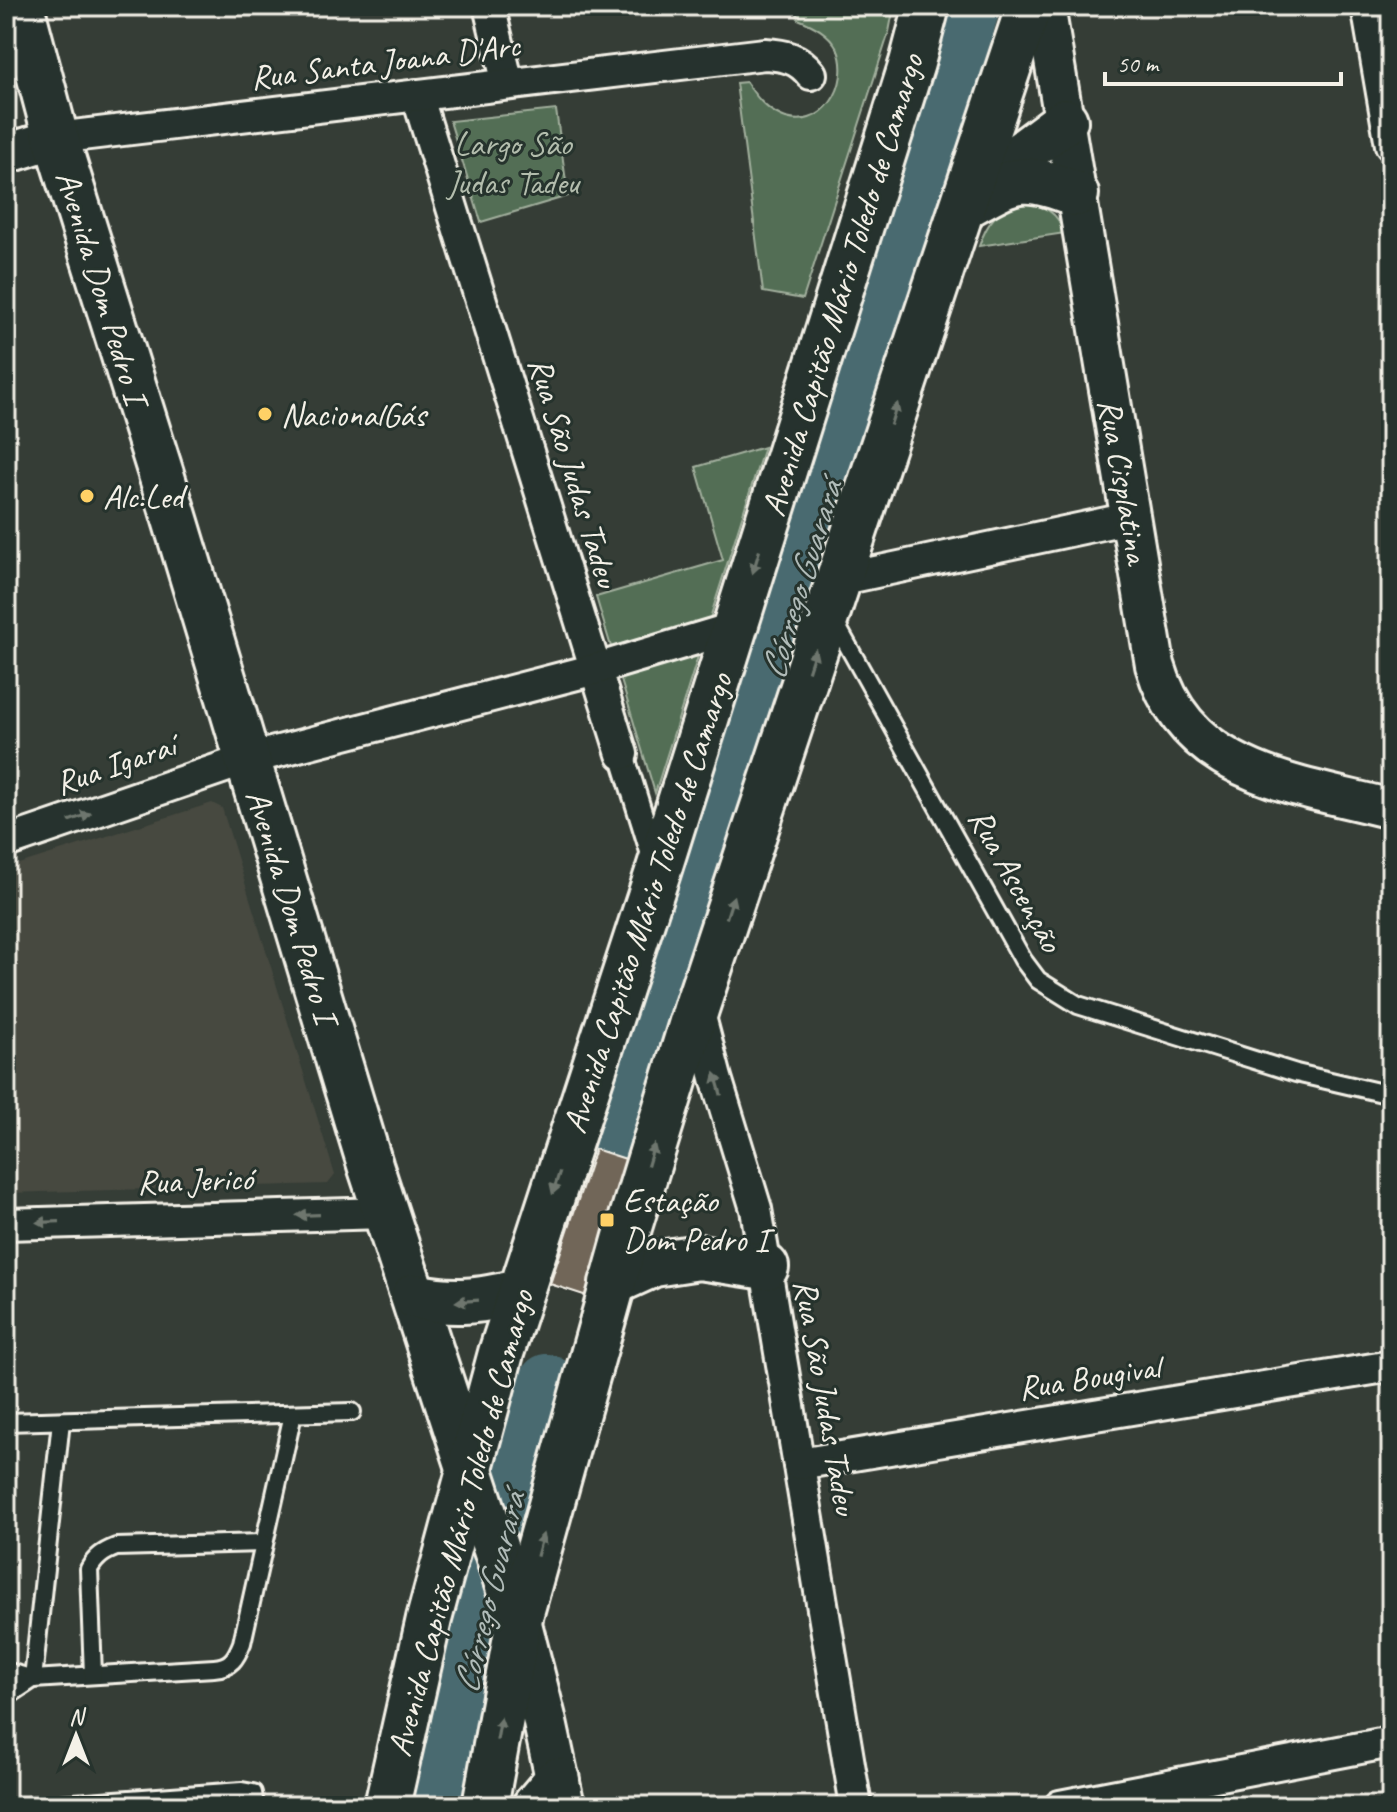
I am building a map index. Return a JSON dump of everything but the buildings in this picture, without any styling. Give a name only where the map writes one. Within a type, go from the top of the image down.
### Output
[{"type":"main road","name":"Avenida Dom Pedro I","points":[[21,6],[56,138],[386,1213],[513,1604],[551,1797]]},
{"type":"main road","points":[[910,6],[912,63]]},
{"type":"main road","name":"Avenida Capitão Mário Toledo de Camargo","points":[[387,1806],[429,1619],[520,1292],[736,627],[912,63],[927,6]]},
{"type":"main road","points":[[485,1806],[513,1604],[697,1006],[1029,6]]},
{"type":"main road","points":[[965,201],[1065,121]]},
{"type":"main road","points":[[965,201],[1015,181],[1044,181],[1076,194]]},
{"type":"main road","points":[[612,1283],[654,1264],[699,1257],[766,1267]]},
{"type":"main road","points":[[414,1296],[443,1302],[473,1302],[520,1292]]},
{"type":"street","points":[[489,6],[508,84]]},
{"type":"street","name":"Rua Cisplatina","points":[[1045,6],[1155,665],[1161,685],[1186,727],[1213,750],[1244,768],[1391,809]]},
{"type":"street","points":[[1367,6],[1391,145]]},
{"type":"street","name":"Rua Santa Joana D'Arc","points":[[56,138],[765,54],[789,57],[806,67],[811,74]]},
{"type":"street","name":"Rua São Judas Tadeu","points":[[417,95],[658,872]]},
{"type":"street","points":[[6,154],[56,138]]},
{"type":"street","points":[[833,595],[1130,518]]},
{"type":"street","name":"Rua Igaraí","points":[[6,842],[248,759],[596,669],[736,627]]},
{"type":"street","name":"Rua São Judas Tadeu","points":[[697,1006],[756,1209],[856,1806]]},
{"type":"street","name":"Rua Jericó","points":[[6,1224],[386,1213]]},
{"type":"street","name":"Rua Bougival","points":[[799,1464],[1391,1366]]},
{"type":"street","points":[[1060,1806],[1152,1798],[1391,1742]]},
{"type":"lane","name":"Rua Ascenção","points":[[833,595],[1023,960],[1038,980],[1078,1005],[1296,1073],[1391,1095]]},
{"type":"lane","points":[[6,1422],[352,1412]]},
{"type":"lane","points":[[6,1671],[33,1679],[214,1668],[233,1662],[242,1643],[293,1414]]},
{"type":"lane","points":[[33,1679],[61,1421]]},
{"type":"lane","points":[[93,1675],[89,1569],[94,1559],[104,1551],[116,1547],[263,1543]]},
{"type":"lane","points":[[6,1697],[33,1679]]},
{"type":"lane","points":[[31,1806],[242,1791],[253,1793],[255,1806]]},
{"type":"shaded area","points":[[212,803],[222,808],[335,1175],[328,1184],[6,1193],[6,868]]},
{"type":"green space","points":[[796,6],[894,6],[889,32],[803,299],[763,292],[736,83],[746,82],[770,110],[796,120],[821,112],[830,102],[841,76],[837,48],[825,34],[798,19]]},
{"type":"green space","name":"Largo São Judas Tadeu","points":[[556,110],[568,196],[481,222],[450,121]]},
{"type":"green space","points":[[1022,203],[1049,211],[1065,233],[979,246],[994,218],[1013,205]]},
{"type":"green space","points":[[764,447],[655,793],[596,597],[723,560],[696,467]]},
{"type":"waterway","name":"Córrego Guarará","points":[[620,1151],[769,689],[972,6]]},
{"type":"waterway","name":"Córrego Guarará","points":[[441,1806],[490,1567],[547,1382]]},
{"type":"place","name":"NacionalGás","points":[[265,414]]},
{"type":"place","name":"Alc.Led","points":[[87,496]]},
{"type":"place","name":"Estação Dom Pedro I","points":[[607,1220]]}]
